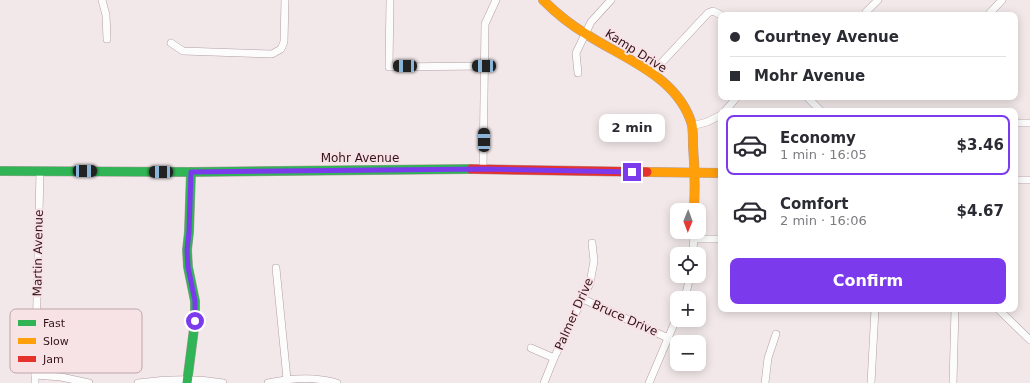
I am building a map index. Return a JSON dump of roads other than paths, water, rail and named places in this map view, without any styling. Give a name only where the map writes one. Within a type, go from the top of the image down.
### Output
[{"type":"street","points":[[102,0],[106,15],[107,39]]},
{"type":"street","points":[[171,43],[183,51],[272,54],[281,49],[284,42],[285,0]]},
{"type":"street","points":[[390,0],[389,67],[484,66]]},
{"type":"street","points":[[483,169],[485,24],[496,0]]},
{"type":"street","name":"Kamp Drive","points":[[543,0],[585,34],[652,73],[674,92],[686,110],[692,126],[695,173],[694,203]]},
{"type":"street","points":[[578,73],[576,53],[591,22],[611,0]]},
{"type":"street","points":[[866,12],[878,0]]},
{"type":"street","points":[[991,12],[1002,0]]},
{"type":"street","points":[[652,73],[708,13],[713,11],[718,14]]},
{"type":"street","points":[[727,108],[734,100]]},
{"type":"street","points":[[810,100],[818,108]]},
{"type":"street","points":[[692,126],[707,122],[718,116]]},
{"type":"street","points":[[1018,123],[1030,123]]},
{"type":"street","name":"Mohr Avenue","points":[[0,170],[191,172],[483,169],[718,173]]},
{"type":"street","name":"Martin Avenue","points":[[37,309],[40,171]]},
{"type":"street","points":[[187,381],[195,321],[195,301],[188,267],[187,250],[191,172]]},
{"type":"street","points":[[1018,180],[1030,180]]},
{"type":"street","points":[[706,237],[718,239]]},
{"type":"street","name":"Palmer Drive","points":[[544,383],[554,358],[590,283],[594,261],[592,243]]},
{"type":"street","points":[[276,268],[286,379]]},
{"type":"street","name":"Bruce Drive","points":[[583,299],[668,338]]},
{"type":"street","points":[[871,383],[875,312]]},
{"type":"street","points":[[953,383],[955,312]]},
{"type":"street","points":[[1001,312],[1030,340]]},
{"type":"street","points":[[652,382],[673,327]]},
{"type":"street","points":[[765,383],[768,358],[776,334]]},
{"type":"street","points":[[531,348],[554,358]]},
{"type":"street","points":[[35,375],[61,377],[89,383]]},
{"type":"street","name":"Martin Avenue","points":[[35,375],[35,383]]},
{"type":"street","points":[[268,383],[286,379],[311,378],[329,380],[337,383]]},
{"type":"street","points":[[138,383],[158,380],[223,383]]}]
